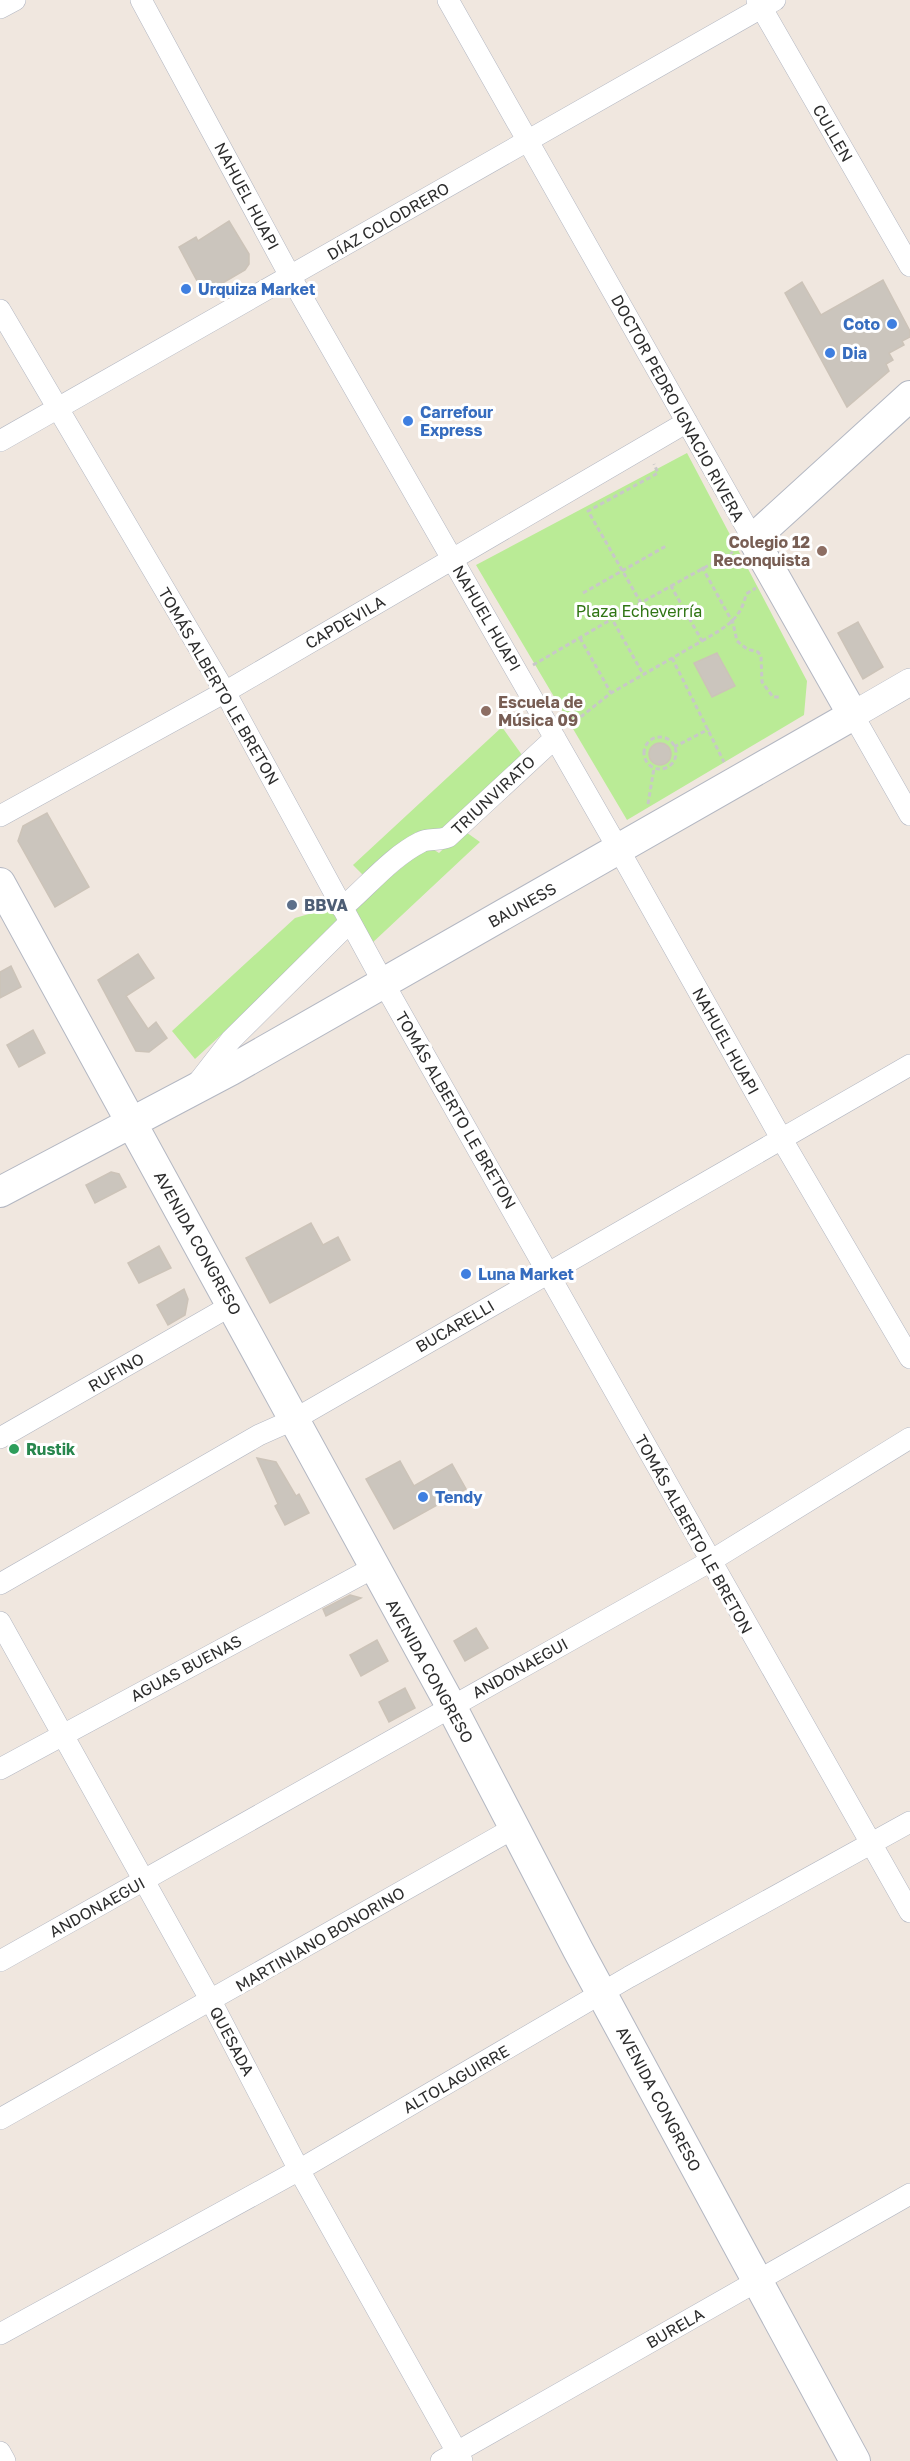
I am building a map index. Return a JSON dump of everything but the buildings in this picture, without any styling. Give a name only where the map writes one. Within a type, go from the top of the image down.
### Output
[{"type":"main road","points":[[745,550],[910,396]]},
{"type":"main road","name":"DOCTOR PEDRO IGNACIO RIVERA","points":[[745,550],[758,582],[853,716]]},
{"type":"main road","name":"BAUNESS","points":[[0,1192],[192,1090],[853,716]]},
{"type":"main road","name":"AVENIDA CONGRESO","points":[[0,883],[295,1419],[373,1568],[451,1706],[602,1995],[855,2461]]},
{"type":"street","points":[[0,8],[15,0]]},
{"type":"street","name":"NAHUEL HUAPI","points":[[141,0],[290,276],[781,1138],[910,1358]]},
{"type":"street","name":"DOCTOR PEDRO IGNACIO RIVERA","points":[[448,0],[687,422],[745,550]]},
{"type":"street","name":"DÍAZ COLODRERO","points":[[0,441],[528,141],[765,3]]},
{"type":"street","name":"CULLEN","points":[[765,3],[910,266]]},
{"type":"street","name":"TOMÁS ALBERTO LE BRETON","points":[[0,310],[225,692],[383,982],[709,1562],[910,1912]]},
{"type":"street","name":"CAPDEVILA","points":[[0,816],[225,692],[687,422]]},
{"type":"street","name":"BAUNESS","points":[[853,716],[910,682]]},
{"type":"street","name":"DOCTOR PEDRO IGNACIO RIVERA","points":[[853,716],[910,815]]},
{"type":"street","name":"TRIUNVIRATO","points":[[192,1090],[231,1040],[403,854],[423,840],[438,841],[448,837],[555,738]]},
{"type":"street","name":"BUCARELLI","points":[[0,1584],[259,1435],[295,1419],[910,1065]]},
{"type":"street","name":"RUFINO","points":[[0,1438],[232,1305]]},
{"type":"street","name":"ANDONAEGUI","points":[[0,1961],[709,1562],[910,1438]]},
{"type":"street","name":"AGUAS BUENAS","points":[[0,1769],[373,1568]]},
{"type":"street","name":"QUESADA","points":[[0,1622],[211,2001],[453,2458]]},
{"type":"street","name":"ALTOLAGUIRRE","points":[[0,2334],[299,2170],[602,1995],[910,1822]]},
{"type":"street","name":"MARTINIANO BONORINO","points":[[0,2119],[514,1828]]},
{"type":"street","name":"BURELA","points":[[453,2458],[910,2194]]},
{"type":"street","points":[[0,2452],[5,2461]]},
{"type":"path","points":[[641,603],[588,511],[658,473],[646,446]]},
{"type":"path","points":[[583,593],[666,546]]},
{"type":"path","points":[[518,673],[702,567],[733,552],[745,550]]},
{"type":"path","points":[[702,567],[733,622],[737,641],[747,650],[758,652],[761,656],[764,687],[774,697],[781,698]]},
{"type":"path","points":[[555,738],[611,693],[733,622],[744,608],[746,594],[758,582]]},
{"type":"path","points":[[671,586],[702,640]]},
{"type":"path","points":[[612,619],[643,674]]},
{"type":"path","points":[[580,638],[611,693]]},
{"type":"path","points":[[672,658],[734,783]]},
{"type":"path","points":[[674,747],[709,729]]},
{"type":"path","points":[[662,738],[674,747],[676,757],[670,765],[662,769],[654,768],[645,758],[648,743],[662,738]]},
{"type":"path","points":[[646,834],[641,816],[648,807],[654,768]]},
{"type":"green space","name":"Plaza Echeverría","points":[[687,453],[807,681],[804,715],[627,820],[476,565]]},
{"type":"green space","points":[[502,727],[522,755],[444,830],[367,879],[353,865]]},
{"type":"green space","points":[[463,830],[480,842],[370,945],[355,912],[358,904],[428,846],[439,853]]},
{"type":"green space","points":[[328,899],[336,910],[338,927],[195,1059],[172,1031],[295,918],[316,912],[318,906]]},
{"type":"place","name":"Urquiza Market","points":[[186,289]]},
{"type":"place","name":"Coto","points":[[892,324]]},
{"type":"place","name":"Dia","points":[[830,353]]},
{"type":"place","name":"Carrefour Express","points":[[408,421]]},
{"type":"place","name":"Colegio 12 Reconquista","points":[[822,551]]},
{"type":"place","name":"Escuela de Música 09","points":[[486,711]]},
{"type":"place","name":"BBVA","points":[[292,905]]},
{"type":"place","name":"Luna Market","points":[[466,1274]]},
{"type":"place","name":"Rustik","points":[[14,1449]]},
{"type":"place","name":"Tendy","points":[[423,1497]]}]
